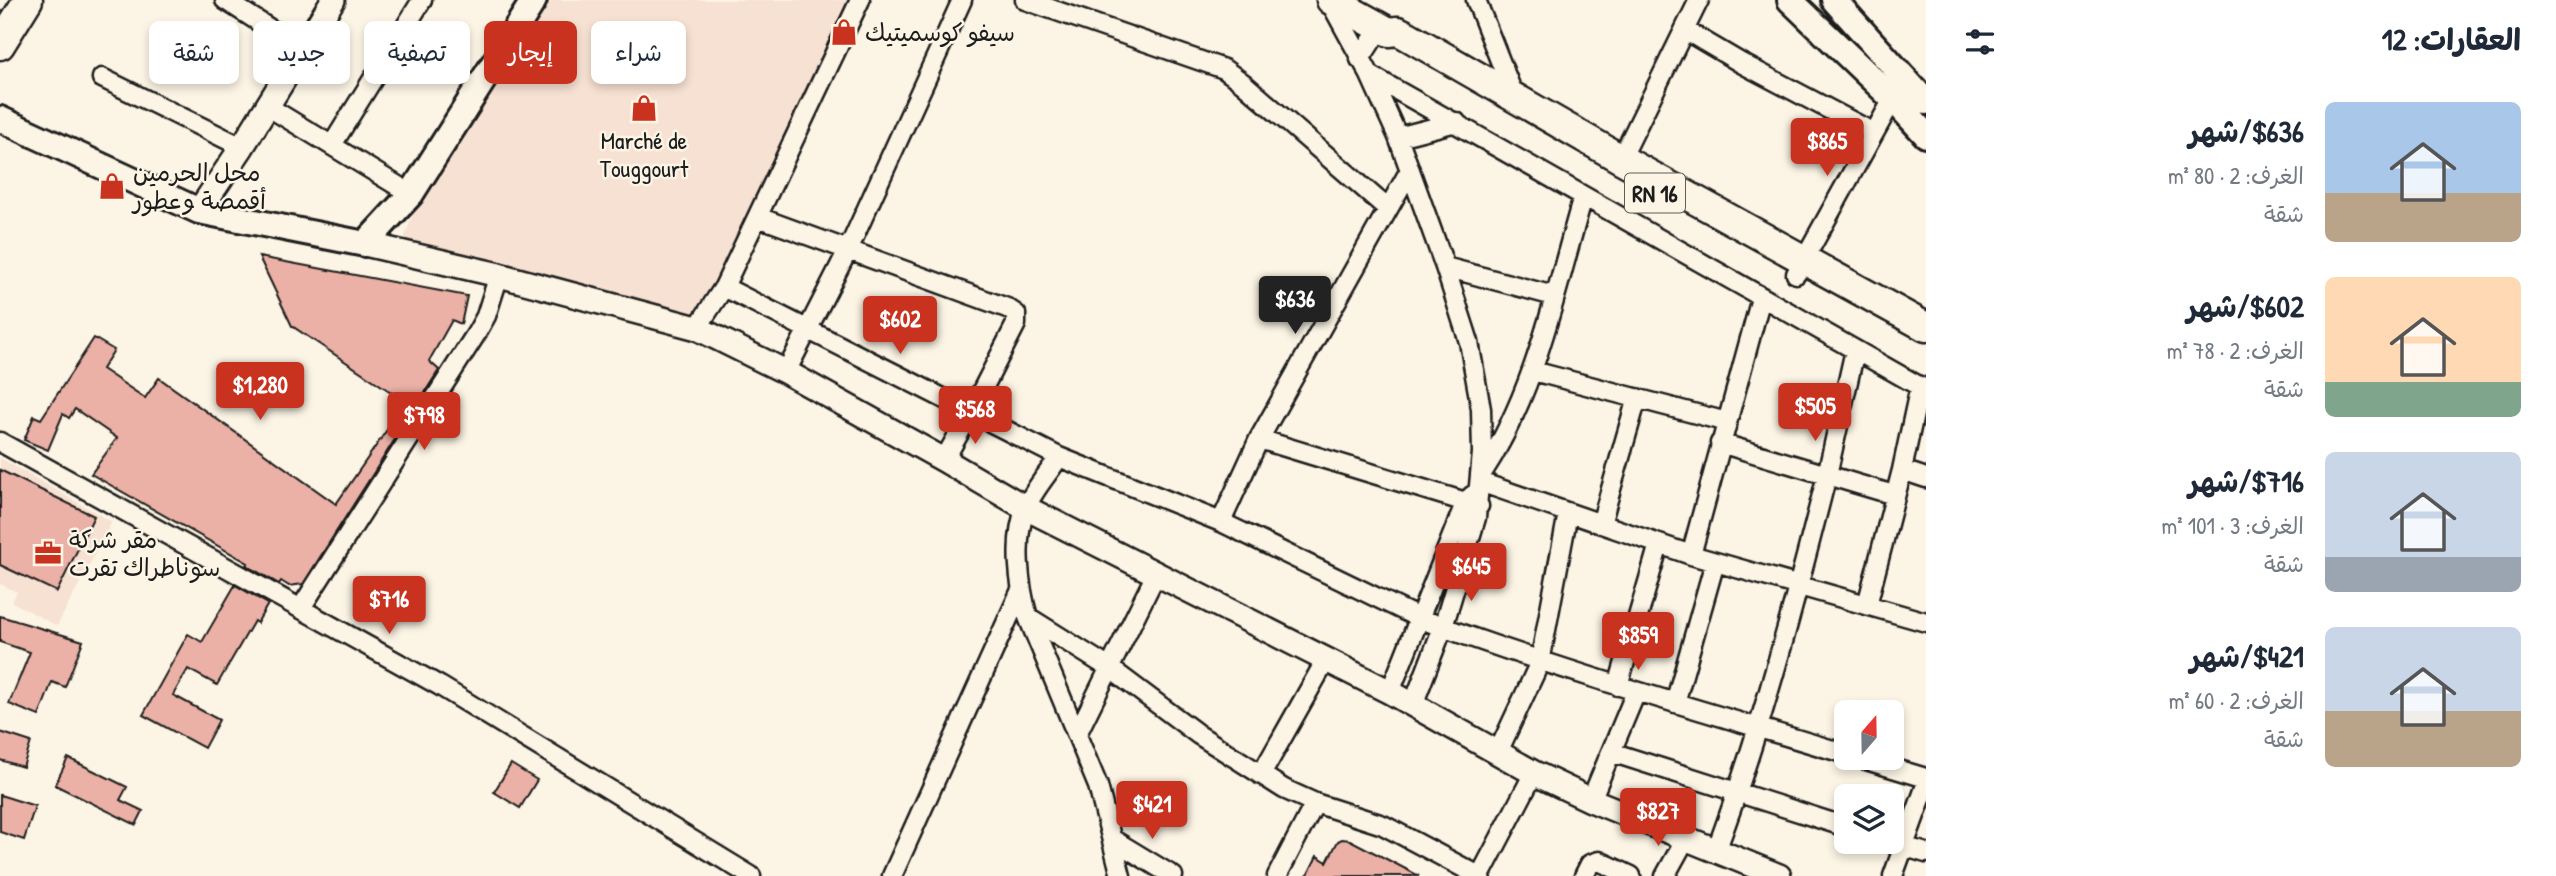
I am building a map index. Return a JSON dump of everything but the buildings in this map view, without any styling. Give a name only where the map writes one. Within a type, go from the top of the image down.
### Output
[{"type":"main road","points":[[0,20],[13,0]]},
{"type":"main road","points":[[0,45],[28,0]]},
{"type":"main road","points":[[0,119],[199,211],[365,244],[411,194],[534,0]]},
{"type":"main road","name":"RN 16","points":[[1330,0],[1385,30],[1406,35],[1514,96],[1801,266],[1926,348]]},
{"type":"main road","points":[[1790,0],[1893,99],[1926,135]]},
{"type":"main road","points":[[1834,0],[1926,102]]},
{"type":"main road","name":"RN 16","points":[[1385,30],[1399,46],[1801,266],[1926,327]]},
{"type":"street","points":[[225,0],[258,21]]},
{"type":"street","points":[[320,21],[333,0]]},
{"type":"street","points":[[332,145],[422,0]]},
{"type":"street","points":[[697,328],[724,287],[860,0]]},
{"type":"street","points":[[786,372],[848,250],[962,0]]},
{"type":"street","points":[[1025,0],[1224,69],[1388,209]]},
{"type":"street","points":[[1330,0],[1370,75],[1398,137],[1445,267],[1469,342],[1477,381],[1482,435],[1477,491],[1443,627],[1413,705]]},
{"type":"street","points":[[1476,0],[1514,96]]},
{"type":"street","points":[[1621,159],[1699,0]]},
{"type":"street","points":[[1360,59],[1385,30]]},
{"type":"street","points":[[1685,30],[1741,63],[1874,133]]},
{"type":"street","points":[[1370,75],[1923,388],[1867,605]]},
{"type":"street","points":[[102,78],[242,147]]},
{"type":"street","points":[[199,211],[281,84]]},
{"type":"street","points":[[1801,266],[1893,99]]},
{"type":"street","points":[[267,106],[411,194]]},
{"type":"street","points":[[1398,137],[1456,122]]},
{"type":"street","points":[[1221,522],[1259,439],[1410,170]]},
{"type":"street","points":[[1390,692],[1477,491],[1533,371],[1583,197]]},
{"type":"street","points":[[758,217],[1007,308],[1016,314],[1016,324],[944,460]]},
{"type":"street","points":[[365,244],[499,275],[697,328],[786,372],[1026,508],[1390,692],[1534,773],[1591,800],[1779,876]]},
{"type":"street","points":[[1445,267],[1554,296]]},
{"type":"street","points":[[301,608],[477,334],[486,316],[499,275]]},
{"type":"street","points":[[724,287],[1059,457],[1221,522],[1421,619],[1540,662],[1834,750]]},
{"type":"street","points":[[1691,555],[1762,298]]},
{"type":"street","points":[[1716,850],[1739,791],[1799,586],[1855,350]]},
{"type":"street","points":[[1533,371],[1727,422]]},
{"type":"street","points":[[1601,524],[1637,398]]},
{"type":"street","points":[[1259,439],[1567,513],[1691,555],[1926,622]]},
{"type":"street","points":[[0,442],[440,687],[751,876]]},
{"type":"street","points":[[1720,443],[1894,495]]},
{"type":"street","points":[[1059,457],[1026,508],[1019,559],[1021,590],[1028,617],[1078,732],[1098,786],[1121,876]]},
{"type":"street","points":[[1902,470],[1926,478]]},
{"type":"street","points":[[1498,752],[1540,662],[1567,513]]},
{"type":"street","points":[[1618,685],[1659,544]]},
{"type":"street","points":[[1675,703],[1715,562]]},
{"type":"street","points":[[1078,732],[1156,574]]},
{"type":"street","points":[[892,876],[1021,590]]},
{"type":"street","points":[[1028,617],[1111,669],[1199,735],[1284,789],[1315,803],[1383,825],[1479,876],[1534,773]]},
{"type":"street","points":[[1261,775],[1326,660]]},
{"type":"street","points":[[1591,800],[1636,692]]},
{"type":"street","points":[[1611,752],[1834,823]]},
{"type":"street","points":[[1899,770],[1926,778]]},
{"type":"street","points":[[1904,830],[1926,785]]},
{"type":"street","points":[[1277,876],[1315,803]]},
{"type":"street","points":[[1665,876],[1686,838]]},
{"type":"street","points":[[1111,839],[1174,876]]},
{"type":"street","points":[[1904,846],[1926,853]]},
{"type":"street","points":[[1893,876],[1896,854]]},
{"type":"street","points":[[1584,876],[1590,864],[1599,860],[1631,876]]},
{"type":"shaded area","name":"Marché de Touggourt","points":[[552,0],[857,0],[728,273],[688,324],[400,251],[412,216],[498,84],[577,84],[577,21],[538,21]]},
{"type":"shaded area","name":"مقر شركة سوناطراك تقرت","points":[[0,458],[112,522],[57,626],[12,602],[17,592],[0,584]]},
{"type":"place","name":"سيفو كوسميتيك","points":[[844,32]]},
{"type":"place","name":"Marché de Touggourt","points":[[644,108]]},
{"type":"place","name":"محل الحرمين أقمصة وعطور","points":[[112,186]]},
{"type":"place","name":"مقر شركة سوناطراك تقرت","points":[[48,553]]}]
